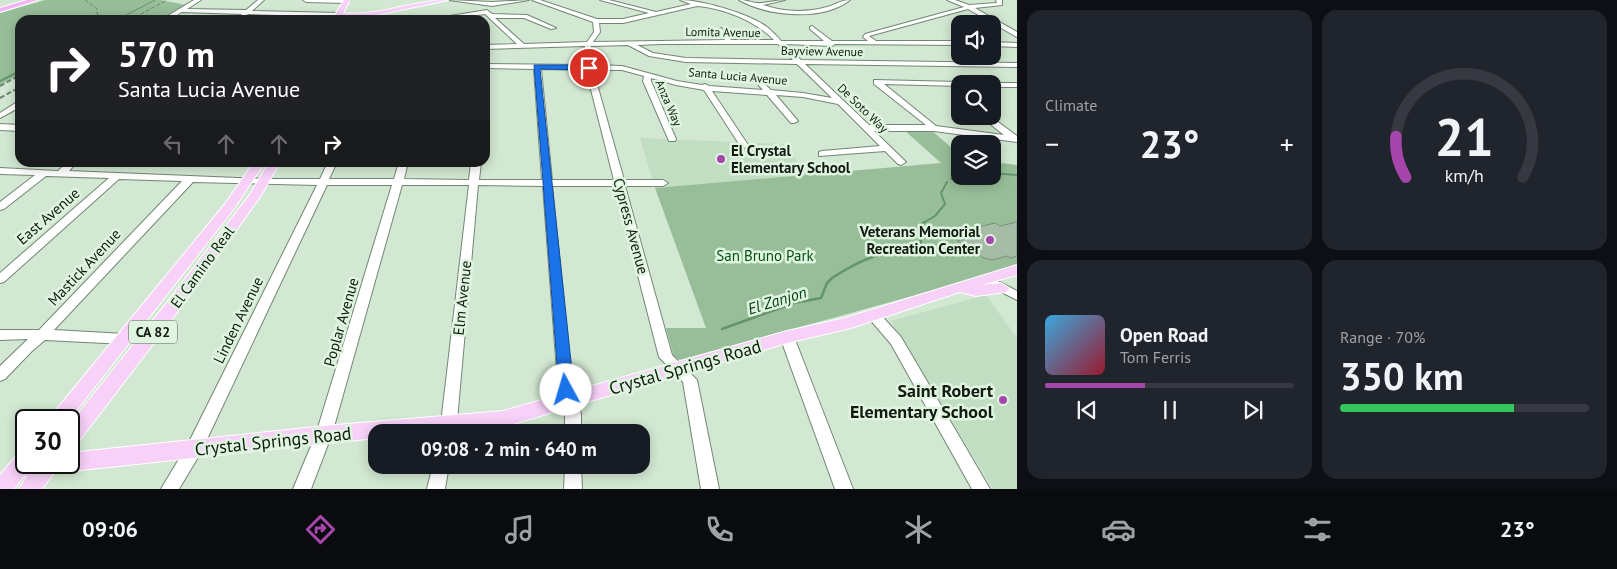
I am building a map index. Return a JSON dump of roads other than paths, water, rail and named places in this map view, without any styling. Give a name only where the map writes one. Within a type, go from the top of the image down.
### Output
[{"type":"highway","points":[[0,7],[20,0]]},
{"type":"highway","points":[[0,7],[33,0]]},
{"type":"main road","points":[[339,15],[347,0]]},
{"type":"main road","points":[[368,15],[445,0]]},
{"type":"main road","points":[[349,15],[355,1]]},
{"type":"main road","name":"El Camino Real","points":[[67,409],[125,339],[248,182],[257,167]]},
{"type":"main road","name":"El Camino Real","points":[[80,425],[152,333],[264,182],[272,167]]},
{"type":"main road","name":"Crystal Springs Road","points":[[473,424],[503,419],[570,401],[787,337],[810,334],[874,316],[1017,270]]},
{"type":"main road","points":[[957,288],[976,292],[1001,288]]},
{"type":"main road","name":"Crystal Springs Road","points":[[80,461],[324,434],[368,432]]},
{"type":"main road","points":[[1,489],[15,472]]},
{"type":"main road","points":[[30,489],[41,474]]},
{"type":"street","points":[[172,15],[198,0]]},
{"type":"street","points":[[244,15],[261,0]]},
{"type":"street","points":[[306,0],[347,0]]},
{"type":"street","points":[[452,0],[480,4],[526,0]]},
{"type":"street","points":[[535,0],[596,21],[623,21],[715,0]]},
{"type":"street","points":[[603,0],[659,14]]},
{"type":"street","name":"De Soto Way","points":[[683,0],[754,21],[764,27],[901,162]]},
{"type":"street","points":[[742,0],[781,12],[794,13],[837,5],[847,0]]},
{"type":"street","points":[[758,4],[782,0]]},
{"type":"street","points":[[950,0],[969,7],[1017,35]]},
{"type":"street","points":[[874,42],[866,37],[867,35],[969,7],[1000,4],[999,0]]},
{"type":"street","points":[[480,4],[522,45]]},
{"type":"street","points":[[181,10],[302,15]]},
{"type":"street","points":[[478,15],[525,16],[553,28]]},
{"type":"street","name":"Cypress Avenue","points":[[596,21],[597,32],[588,45],[586,54],[589,68],[666,357],[680,368],[690,380],[710,489]]},
{"type":"street","points":[[812,28],[832,44]]},
{"type":"street","points":[[721,30],[730,43]]},
{"type":"street","name":"Lomita Avenue","points":[[490,47],[730,43],[951,43]]},
{"type":"street","name":"Bayview Avenue","points":[[631,44],[651,55],[668,59],[1015,67]]},
{"type":"street","points":[[1001,44],[1017,45]]},
{"type":"street","name":"Santa Lucia Avenue","points":[[490,67],[622,68],[648,76],[707,88],[803,94],[840,102]]},
{"type":"street","points":[[537,67],[565,385],[573,414],[573,424]]},
{"type":"street","name":"Anza Way","points":[[648,76],[647,81],[672,139]]},
{"type":"street","points":[[702,80],[744,145]]},
{"type":"street","points":[[758,80],[794,122]]},
{"type":"street","points":[[934,128],[877,82],[951,84]]},
{"type":"street","points":[[1001,85],[1017,85]]},
{"type":"street","points":[[0,116],[15,107]]},
{"type":"street","points":[[997,125],[1016,139]]},
{"type":"street","points":[[0,127],[15,128]]},
{"type":"street","points":[[867,128],[934,128],[1016,139]]},
{"type":"street","points":[[822,154],[888,148]]},
{"type":"street","points":[[60,174],[68,167]]},
{"type":"street","name":"Linden Avenue","points":[[170,489],[194,449],[330,167]]},
{"type":"street","name":"Poplar Avenue","points":[[302,489],[324,434],[403,167]]},
{"type":"street","name":"Elm Avenue","points":[[449,424],[476,167]]},
{"type":"street","points":[[0,171],[248,182],[662,184]]},
{"type":"street","points":[[0,207],[44,173]]},
{"type":"street","name":"East Avenue","points":[[0,279],[117,176]]},
{"type":"street","name":"Mastick Avenue","points":[[0,375],[27,347],[43,334],[190,179]]},
{"type":"street","points":[[986,279],[1017,296]]},
{"type":"street","points":[[874,316],[896,341],[981,489]]},
{"type":"street","points":[[0,335],[43,334],[125,339]]},
{"type":"street","points":[[787,337],[844,489]]},
{"type":"street","points":[[436,489],[439,474]]},
{"type":"street","points":[[573,474],[573,489]]},
{"type":"waterway","points":[[126,15],[155,0]]},
{"type":"waterway","points":[[0,81],[15,74]]},
{"type":"waterway","name":"El Zanjon","points":[[1001,174],[1017,175]]},
{"type":"waterway","name":"El Zanjon","points":[[923,223],[935,216],[945,204],[941,193],[947,182]]},
{"type":"waterway","name":"El Zanjon","points":[[722,329],[794,303],[821,298],[827,283],[832,278],[867,259],[916,249],[921,246],[920,225],[925,222]]},
{"type":"railway","points":[[85,0],[97,9],[98,15]]},
{"type":"railway","points":[[139,15],[167,0]]},
{"type":"railway","points":[[0,86],[15,78]]},
{"type":"railway","points":[[0,98],[15,90]]},
{"type":"place","name":"El Crystal Elementary School","points":[[721,159]]},
{"type":"place","name":"Veterans Memorial Recreation Center","points":[[990,240]]},
{"type":"place","name":"Saint Robert Elementary School","points":[[1003,400]]},
{"type":"park label","name":"San Bruno Park","points":[[765,255]]}]
